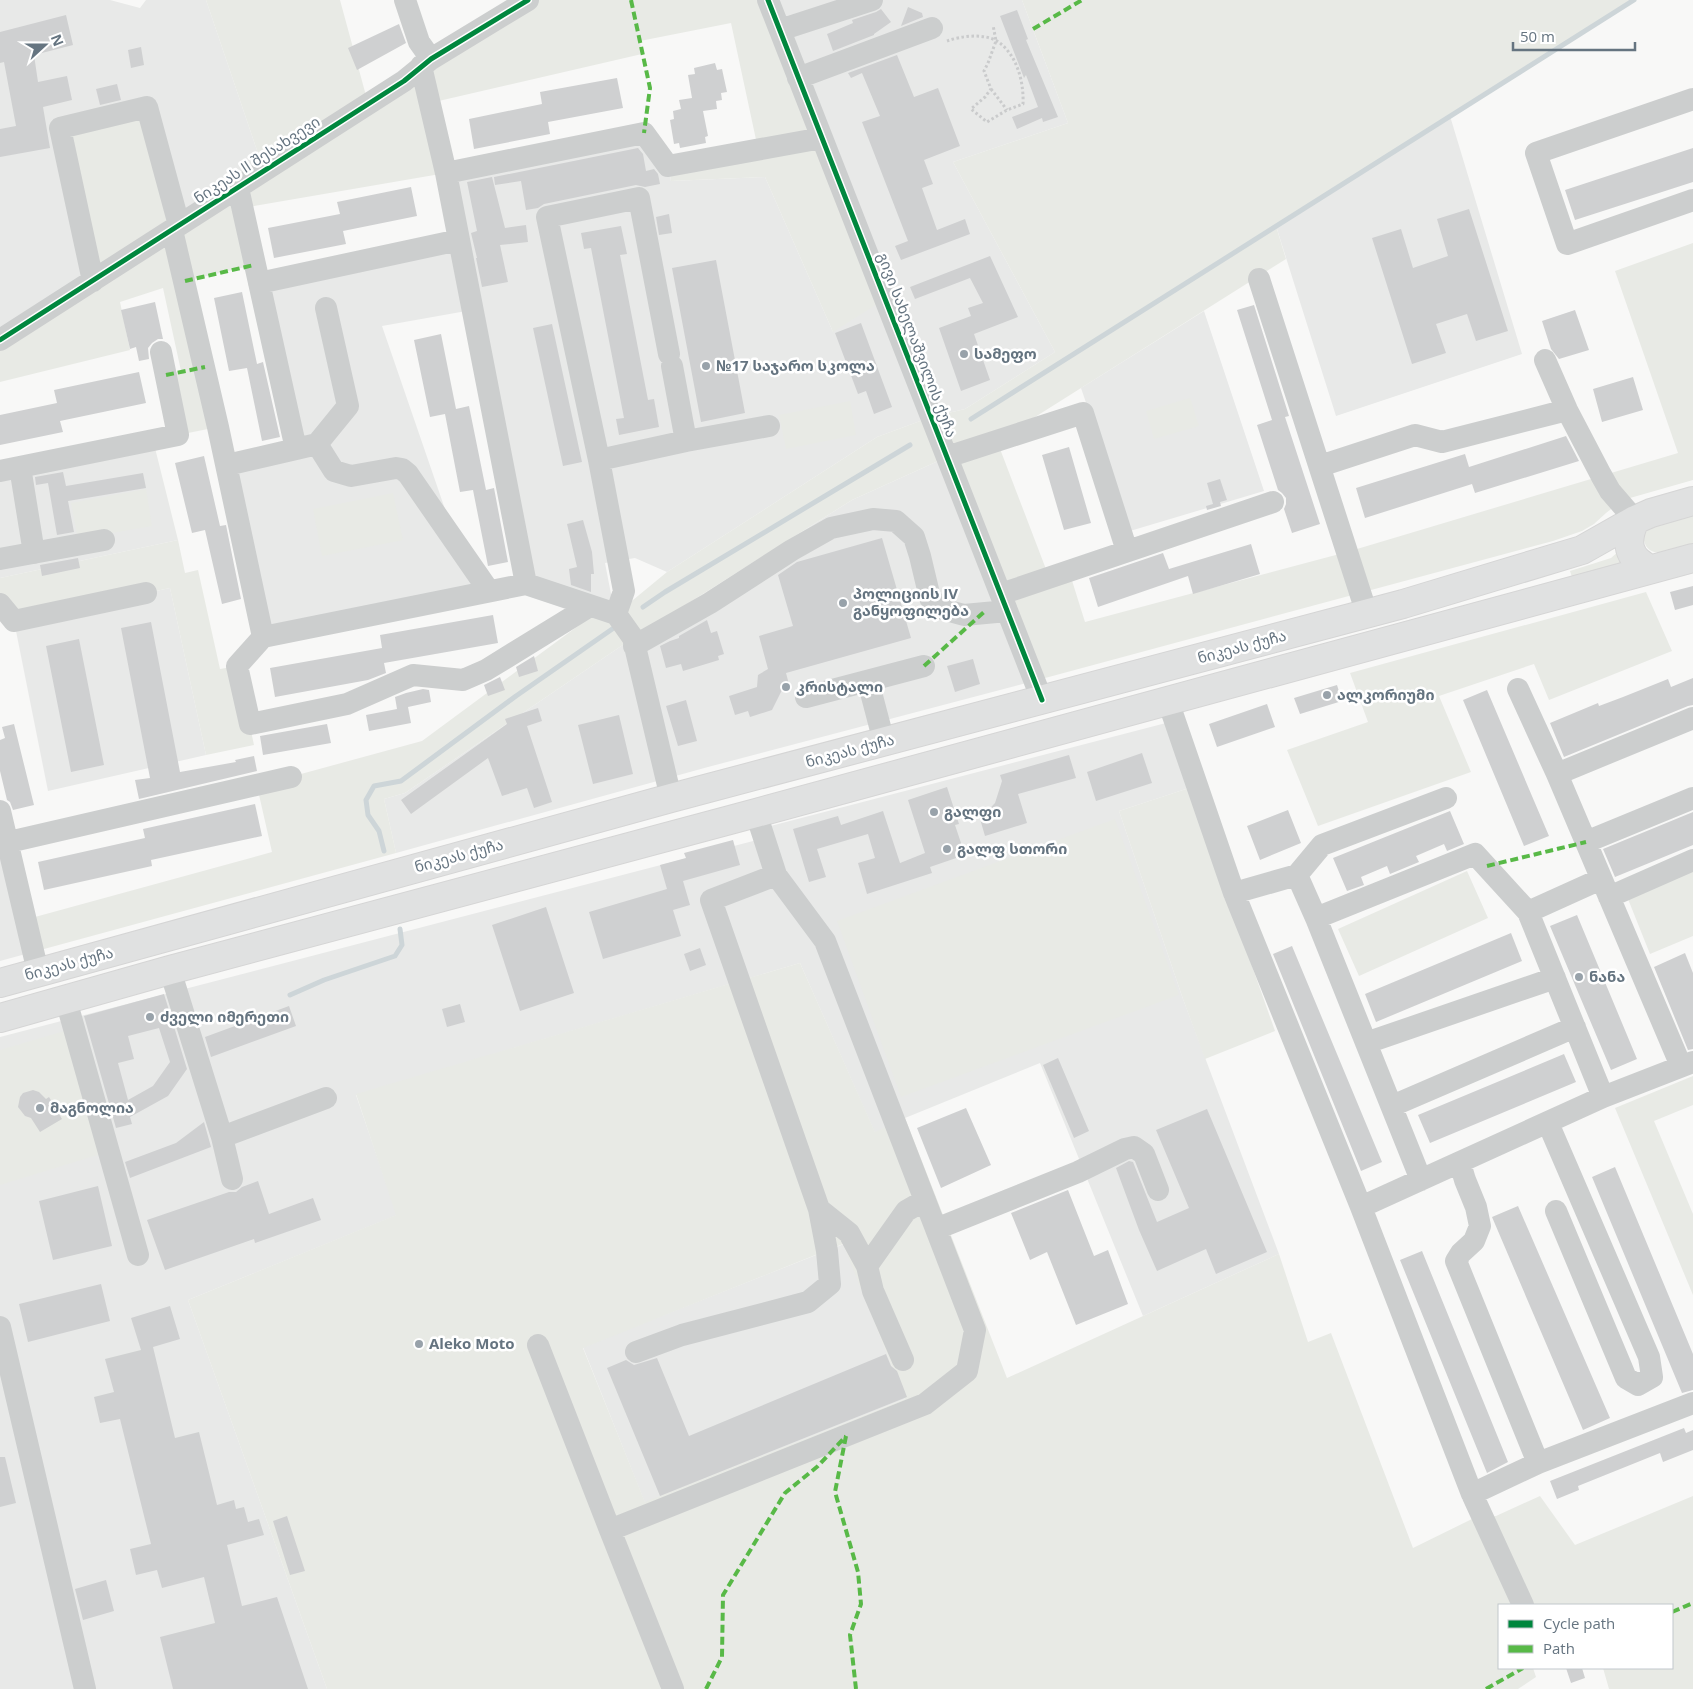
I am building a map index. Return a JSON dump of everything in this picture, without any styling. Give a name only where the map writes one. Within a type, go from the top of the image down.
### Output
[{"type":"main road","name":"ნიკეას ქუჩა","points":[[0,983],[671,798],[1367,614],[1582,550],[1635,520],[1651,513],[1693,501]]},
{"type":"main road","points":[[1635,520],[1630,530],[1630,547],[1633,556],[1639,564],[1650,569]]},
{"type":"main road","points":[[0,1018],[170,970],[801,801],[1693,558]]},
{"type":"main road","points":[[793,766],[801,801]]},
{"type":"street","points":[[405,0],[426,62],[526,584]]},
{"type":"street","name":"ნიკეას II შესახვევი","points":[[0,340],[404,81],[426,62],[528,0]]},
{"type":"street","name":"გივი სახელაშვილის ქუჩა","points":[[768,0],[1042,700]]},
{"type":"street","points":[[780,30],[872,0]]},
{"type":"street","points":[[798,78],[932,28]]},
{"type":"street","points":[[1693,99],[1536,153],[1567,244],[1693,200]]},
{"type":"street","points":[[93,281],[60,128],[146,107],[176,227],[264,637]]},
{"type":"street","points":[[446,173],[644,133],[668,166],[822,138]]},
{"type":"street","points":[[238,188],[259,283],[307,447],[334,471],[351,476],[396,468],[402,469],[408,474],[489,591]]},
{"type":"street","points":[[616,614],[624,591],[599,460],[547,217],[639,198],[686,441]]},
{"type":"street","points":[[259,283],[459,240]]},
{"type":"street","points":[[1259,279],[1367,614]]},
{"type":"street","points":[[226,464],[307,447],[348,406],[326,308]]},
{"type":"street","points":[[34,553],[10,469],[178,435],[161,352]]},
{"type":"street","points":[[1545,360],[1567,410],[1610,491],[1635,520]]},
{"type":"street","points":[[1320,466],[1415,435],[1442,442],[1567,410]]},
{"type":"street","points":[[947,457],[1083,413],[1127,552]]},
{"type":"street","points":[[599,460],[686,441],[769,426]]},
{"type":"street","points":[[634,646],[710,603],[792,550],[831,528],[873,518],[896,521],[914,537],[930,598],[942,609],[964,615],[1004,602],[1127,552],[1272,502]]},
{"type":"street","points":[[0,559],[104,540]]},
{"type":"street","points":[[590,606],[486,670],[463,680],[413,675],[347,704],[250,724],[237,666],[264,637],[526,584],[616,614],[633,638],[671,798]]},
{"type":"street","points":[[0,604],[14,621],[146,593]]},
{"type":"street","points":[[806,697],[924,666]]},
{"type":"street","points":[[868,681],[884,742]]},
{"type":"street","points":[[1361,1207],[1603,1097],[1687,1064],[1605,888],[1557,774],[1518,689]]},
{"type":"street","points":[[1168,701],[1234,893],[1361,1207],[1472,1494],[1523,1604]]},
{"type":"street","points":[[1557,774],[1693,718]]},
{"type":"street","points":[[4,843],[291,777]]},
{"type":"street","points":[[1234,893],[1297,876],[1322,845],[1446,798]]},
{"type":"street","points":[[1586,842],[1693,798]]},
{"type":"street","points":[[0,811],[4,843],[38,972]]},
{"type":"street","points":[[610,1530],[926,1404],[967,1371],[975,1330],[825,941],[776,875],[756,813]]},
{"type":"street","points":[[1316,918],[1475,854],[1528,912],[1603,1097]]},
{"type":"street","points":[[1528,912],[1693,860]]},
{"type":"street","points":[[636,1352],[682,1335],[808,1302],[830,1284],[827,1251],[819,1209],[710,900],[776,875]]},
{"type":"street","points":[[1297,876],[1316,918],[1421,1180]]},
{"type":"street","points":[[170,970],[222,1137],[232,1179]]},
{"type":"street","points":[[1366,1043],[1555,978]]},
{"type":"street","points":[[66,1000],[138,1255]]},
{"type":"street","points":[[1392,1106],[1575,1027]]},
{"type":"street","points":[[222,1137],[326,1098]]},
{"type":"street","points":[[1548,1123],[1649,1357],[1652,1377],[1638,1385],[1626,1378],[1556,1211]]},
{"type":"street","points":[[936,1229],[1078,1172],[1125,1148],[1134,1147],[1144,1154],[1158,1190]]},
{"type":"street","points":[[1460,1163],[1476,1207],[1480,1226],[1474,1241],[1461,1253],[1456,1261],[1538,1463]]},
{"type":"street","points":[[867,1266],[906,1211],[925,1200]]},
{"type":"street","points":[[819,1209],[849,1233],[867,1266],[873,1291],[903,1360]]},
{"type":"street","points":[[0,1327],[85,1689]]},
{"type":"street","points":[[538,1345],[673,1689]]},
{"type":"street","points":[[1472,1494],[1538,1463],[1693,1403]]},
{"type":"path","points":[[994,25],[996,41],[984,71],[991,88],[1007,110]]},
{"type":"path","points":[[932,28],[936,44],[955,38],[979,36],[996,41],[1008,52],[1019,73],[1024,90],[1023,104],[1007,110],[986,122],[972,109],[985,97],[991,88]]},
{"type":"shaded area","points":[[0,0],[110,0],[140,8],[146,0],[206,0],[264,171],[0,340]]},
{"type":"shaded area","points":[[206,0],[340,0],[368,103],[528,0],[768,0],[885,299],[833,332],[765,177],[671,181],[668,166],[758,149],[731,23],[640,41],[642,54],[430,103],[446,173],[243,208],[254,265],[185,281],[218,427],[178,435],[166,375],[181,371],[163,288],[120,302],[130,350],[0,382],[0,340],[93,281],[60,128],[147,107],[179,225],[264,171]]},
{"type":"shaded area","points":[[768,0],[1022,0],[1068,123],[953,162],[1055,352],[965,409],[931,417],[877,437],[667,572],[635,558],[605,563],[611,594],[624,591],[616,614],[526,584],[472,310],[382,326],[457,544],[489,591],[263,637],[227,465],[296,449],[259,283],[459,240],[446,173],[644,133],[668,166],[671,181],[765,177],[833,332]]},
{"type":"shaded area","points":[[1022,0],[1634,0],[1276,226],[1286,259],[997,441],[1049,577],[1069,571],[1085,622],[1347,552],[1678,453],[1615,271],[1693,243],[1693,480],[1623,500],[1594,524],[1582,531],[1553,541],[1034,681],[947,457],[852,500],[633,638],[405,793],[384,799],[396,853],[33,952],[24,920],[272,852],[257,786],[422,741],[601,609],[616,614],[667,572],[877,437],[931,417],[965,409],[1055,352],[953,162],[1068,123]]},
{"type":"shaded area","points":[[1450,116],[1522,354],[1336,416],[1276,226]]},
{"type":"shaded area","points":[[1204,311],[1264,491],[1130,531],[1081,388]]},
{"type":"shaded area","points":[[1190,398],[1199,426],[1154,439],[1146,411]]},
{"type":"shaded area","points":[[850,401],[856,435],[786,449],[779,415]]},
{"type":"shaded area","points":[[153,440],[178,540],[0,578],[0,471]]},
{"type":"shaded area","points":[[947,457],[1034,681],[708,767],[396,853],[384,799],[405,793],[633,638],[852,500]]},
{"type":"shaded area","points":[[146,489],[152,526],[78,539],[71,503]]},
{"type":"shaded area","points":[[393,493],[403,540],[322,556],[313,509]]},
{"type":"shaded area","points":[[1693,514],[1693,544],[1665,552],[1651,551],[1647,547],[1644,540],[1647,530],[1651,526]]},
{"type":"shaded area","points":[[178,540],[185,573],[198,570],[220,669],[237,666],[254,745],[206,755],[170,588],[14,621],[0,605],[0,578]]},
{"type":"shaded area","points":[[1619,551],[1623,562],[1572,577],[1570,571],[1611,558]]},
{"type":"shaded area","points":[[170,588],[206,755],[48,791],[14,621]]},
{"type":"shaded area","points":[[1646,592],[1672,651],[1549,700],[1534,664],[1439,696],[1471,772],[1318,826],[1287,750],[1368,722],[1350,673]]},
{"type":"shaded area","points":[[1166,723],[1189,788],[1119,811],[1183,999],[1279,1254],[1143,1316],[1040,1063],[905,1118],[875,1133],[800,963],[356,1095],[397,1215],[188,1300],[327,1689],[0,1689],[0,1037],[757,840],[751,831]]},
{"type":"shaded area","points":[[1189,788],[1275,1031],[1205,1059],[1119,811]]},
{"type":"shaded area","points":[[1115,819],[1179,995],[901,1097],[837,921]]},
{"type":"shaded area","points":[[0,853],[33,952],[0,961]]},
{"type":"shaded area","points":[[1693,867],[1693,936],[1650,954],[1626,894]]},
{"type":"shaded area","points":[[1467,871],[1488,918],[1359,976],[1338,929]]},
{"type":"shaded area","points":[[800,963],[875,1132],[905,1118],[1007,1378],[1279,1254],[1308,1342],[1331,1333],[1413,1548],[1472,1519],[1496,1516],[1540,1496],[1575,1545],[1693,1496],[1693,1689],[1609,1689],[1603,1669],[1673,1669],[1673,1604],[1498,1604],[1498,1669],[1533,1669],[1536,1677],[1518,1689],[327,1689],[188,1300],[396,1215],[356,1094]],"holes":[[[843,1244],[905,1399],[645,1502],[583,1348]]]},
{"type":"shaded area","points":[[68,1030],[104,1153],[0,1185],[0,1050]]},
{"type":"shaded area","points":[[1693,1076],[1693,1105],[1654,1121],[1693,1214],[1693,1295],[1615,1108]]},
{"type":"shaded area","points":[[844,1244],[905,1399],[645,1503],[583,1347]]},
{"type":"building","points":[[908,7],[922,13],[923,17],[901,26]]},
{"type":"building","points":[[881,9],[891,22],[874,35],[833,51],[827,34],[853,23],[852,20]]},
{"type":"building","points":[[1017,10],[1028,39],[1026,40],[1058,117],[1043,122],[1042,118],[1017,129],[1012,117],[1038,107],[1026,75],[1024,78],[1000,16]]},
{"type":"building","points":[[66,15],[73,45],[34,55],[38,82],[67,76],[72,100],[43,107],[50,148],[0,157],[0,129],[16,126],[4,62],[0,63],[0,32]]},
{"type":"building","points":[[399,24],[406,43],[357,70],[348,48]]},
{"type":"building","points":[[141,47],[144,65],[131,68],[128,50]]},
{"type":"building","points":[[897,55],[914,97],[938,88],[960,146],[924,160],[933,184],[922,188],[937,230],[965,219],[970,234],[901,260],[895,246],[908,241],[862,122],[880,116],[862,73],[851,78],[848,73]]},
{"type":"building","points":[[715,63],[717,70],[722,69],[727,92],[721,93],[722,100],[716,101],[717,109],[703,111],[708,136],[705,137],[706,143],[680,148],[679,143],[674,144],[670,120],[674,119],[673,111],[681,109],[679,100],[692,98],[688,75],[695,74],[694,68]]},
{"type":"building","points":[[617,78],[623,108],[548,122],[550,134],[474,149],[469,119],[542,104],[540,92]]},
{"type":"building","points":[[117,84],[121,100],[100,105],[96,89]]},
{"type":"building","points":[[638,148],[643,154],[646,171],[654,169],[658,174],[660,184],[645,187],[636,185],[544,204],[538,208],[526,210],[521,181],[495,185],[494,177]]},
{"type":"building","points":[[1693,148],[1693,182],[1575,220],[1565,190]]},
{"type":"building","points":[[492,177],[505,228],[526,225],[528,242],[500,245],[508,282],[482,287],[471,233],[477,231],[467,182]]},
{"type":"building","points":[[411,187],[417,216],[343,231],[346,244],[274,258],[268,228],[340,214],[337,202]]},
{"type":"building","points":[[1469,209],[1508,331],[1476,341],[1467,314],[1436,324],[1446,353],[1412,364],[1372,238],[1401,229],[1413,268],[1448,256],[1437,219]]},
{"type":"building","points":[[669,214],[672,233],[659,235],[656,217]]},
{"type":"building","points":[[621,226],[627,254],[620,255],[648,400],[654,399],[659,427],[619,435],[616,419],[624,418],[591,248],[584,249],[581,233]]},
{"type":"building","points":[[990,256],[1018,317],[974,334],[990,380],[961,391],[939,328],[971,316],[968,308],[983,303],[970,278],[915,299],[910,287]]},
{"type":"building","points":[[716,260],[745,413],[701,422],[672,268]]},
{"type":"building","points":[[242,292],[257,364],[263,362],[280,437],[262,441],[247,368],[229,371],[214,298]]},
{"type":"building","points":[[155,302],[163,339],[158,339],[148,348],[149,359],[139,361],[136,347],[130,349],[121,310]]},
{"type":"building","points":[[1254,305],[1289,416],[1285,417],[1320,524],[1292,533],[1284,509],[1286,498],[1278,490],[1257,425],[1272,420],[1237,310]]},
{"type":"building","points":[[1575,310],[1589,350],[1559,359],[1551,349],[1542,321]]},
{"type":"building","points":[[861,323],[892,407],[874,414],[866,391],[858,394],[835,333]]},
{"type":"building","points":[[552,324],[582,462],[563,466],[533,328]]},
{"type":"building","points":[[441,334],[456,409],[469,406],[486,490],[494,488],[508,562],[488,566],[473,490],[460,492],[445,414],[430,417],[414,340]]},
{"type":"building","points":[[139,372],[146,403],[60,421],[63,432],[0,445],[0,415],[57,403],[54,390]]},
{"type":"building","points":[[1633,377],[1643,410],[1602,422],[1593,389]]},
{"type":"building","points":[[1566,436],[1579,461],[1475,493],[1472,484],[1365,518],[1356,488],[1465,454],[1469,467]]},
{"type":"building","points":[[1069,447],[1091,523],[1064,530],[1042,455]]},
{"type":"building","points":[[204,456],[220,526],[226,525],[241,599],[222,604],[205,530],[192,533],[175,463]]},
{"type":"building","points":[[63,472],[66,486],[143,473],[146,488],[68,501],[74,532],[57,535],[48,483],[36,485],[35,477]]},
{"type":"building","points":[[1220,479],[1227,500],[1220,502],[1221,506],[1207,510],[1206,506],[1213,504],[1207,483]]},
{"type":"building","points":[[583,520],[592,552],[594,574],[591,574],[591,592],[571,585],[569,569],[577,567],[567,524]]},
{"type":"building","name":"პოლიციის IV განყოფილება","points":[[882,538],[911,638],[786,673],[790,688],[782,690],[772,710],[750,717],[748,711],[735,715],[729,696],[757,687],[758,675],[768,669],[759,636],[793,626],[778,575],[797,562]]},
{"type":"building","points":[[1251,544],[1260,574],[1193,594],[1188,576],[1098,607],[1089,578],[1163,553],[1169,569]]},
{"type":"building","points":[[78,558],[80,568],[42,576],[40,565]]},
{"type":"building","points":[[1693,586],[1693,605],[1675,610],[1670,592]]},
{"type":"building","points":[[493,615],[498,643],[384,663],[386,673],[368,680],[275,697],[270,668],[382,648],[380,635]]},
{"type":"building","points":[[707,620],[711,633],[717,631],[724,654],[718,656],[719,660],[683,671],[681,664],[666,668],[660,646],[679,638],[679,636]]},
{"type":"building","points":[[151,622],[180,772],[236,762],[235,760],[254,756],[257,771],[139,799],[135,780],[150,778],[121,628]]},
{"type":"building","points":[[79,639],[104,765],[71,772],[46,646]]},
{"type":"building","points":[[534,656],[538,671],[519,677],[516,667]]},
{"type":"building","points":[[973,659],[980,684],[955,692],[947,666]]},
{"type":"building","points":[[500,677],[505,690],[488,696],[484,685]]},
{"type":"building","points":[[1693,678],[1693,705],[1564,757],[1550,723],[1598,703],[1599,706],[1668,679],[1671,687]]},
{"type":"building","points":[[1337,685],[1342,701],[1300,714],[1294,698]]},
{"type":"building","points":[[423,689],[429,690],[431,702],[408,707],[411,723],[369,731],[366,715],[397,709],[395,697]]},
{"type":"building","points":[[1487,690],[1549,836],[1524,846],[1463,700]]},
{"type":"building","points":[[686,700],[697,741],[678,746],[666,706]]},
{"type":"building","points":[[1267,704],[1275,727],[1217,747],[1209,724]]},
{"type":"building","points":[[538,708],[542,721],[527,726],[552,802],[534,808],[527,788],[502,796],[488,758],[411,814],[401,800],[507,724],[505,719]]},
{"type":"building","points":[[619,715],[633,774],[593,784],[578,725]]},
{"type":"building","points":[[14,724],[34,805],[13,810],[10,802],[7,800],[0,771],[0,740],[5,738],[2,727]]},
{"type":"building","points":[[327,724],[331,743],[263,755],[260,736]]},
{"type":"building","points":[[1142,753],[1152,783],[1096,801],[1087,772]]},
{"type":"building","points":[[1069,755],[1076,778],[1018,794],[1027,823],[985,836],[980,819],[995,803],[1002,781],[1000,775]]},
{"type":"building","points":[[947,787],[959,824],[955,825],[965,855],[930,867],[932,873],[867,894],[858,863],[875,858],[868,834],[817,849],[826,877],[809,882],[793,829],[838,816],[841,825],[883,811],[900,863],[925,853],[908,800]]},
{"type":"building","points":[[255,804],[262,836],[151,860],[152,866],[44,890],[38,862],[145,838],[143,829]]},
{"type":"building","points":[[1288,810],[1301,843],[1260,860],[1247,826]]},
{"type":"building","points":[[1450,811],[1464,844],[1447,851],[1444,844],[1416,856],[1419,862],[1390,874],[1387,866],[1361,877],[1364,885],[1347,891],[1333,858]]},
{"type":"building","points":[[1693,812],[1693,845],[1615,877],[1603,849]]},
{"type":"building","points":[[733,840],[740,865],[683,881],[690,905],[673,910],[681,936],[603,959],[589,912],[667,889],[660,865],[686,858],[684,853]]},
{"type":"building","points":[[546,907],[574,993],[520,1011],[492,925]]},
{"type":"building","points":[[1577,915],[1637,1059],[1611,1070],[1550,926]]},
{"type":"building","points":[[1511,933],[1522,961],[1376,1022],[1365,994]]},
{"type":"building","points":[[1292,946],[1382,1162],[1361,1171],[1273,954]]},
{"type":"building","points":[[700,948],[706,965],[690,971],[684,954]]},
{"type":"building","points":[[1685,953],[1693,973],[1693,1049],[1688,1050],[1654,967]]},
{"type":"building","points":[[164,994],[187,1069],[168,1096],[130,1117],[132,1124],[116,1128],[84,1016]],"holes":[[[159,1028],[170,1062],[153,1086],[128,1100],[118,1063],[134,1059],[128,1036]]]},
{"type":"building","points":[[460,1004],[465,1022],[447,1027],[442,1009]]},
{"type":"building","points":[[289,1006],[296,1026],[211,1057],[205,1037]]},
{"type":"building","points":[[1564,1054],[1576,1082],[1430,1143],[1418,1115]]},
{"type":"building","points":[[1058,1058],[1089,1131],[1074,1138],[1043,1065]]},
{"type":"building","points":[[33,1090],[39,1092],[46,1099],[49,1097],[62,1119],[40,1132],[31,1118],[25,1116],[18,1107],[23,1093]]},
{"type":"building","points":[[966,1108],[991,1165],[941,1188],[917,1128]]},
{"type":"building","points":[[1207,1109],[1267,1252],[1216,1274],[1206,1249],[1157,1271],[1139,1230],[1116,1168],[1129,1161],[1133,1162],[1157,1222],[1189,1208],[1156,1130]]},
{"type":"building","points":[[204,1122],[211,1147],[130,1178],[125,1162],[176,1143]]},
{"type":"building","points":[[1615,1167],[1693,1354],[1693,1390],[1682,1393],[1592,1177]]},
{"type":"building","points":[[258,1181],[269,1214],[313,1198],[321,1220],[255,1243],[254,1239],[165,1270],[147,1220],[229,1192],[236,1192],[242,1187]]},
{"type":"building","points":[[98,1186],[112,1246],[53,1260],[39,1201]]},
{"type":"building","points":[[1068,1190],[1094,1256],[1108,1250],[1128,1304],[1076,1325],[1047,1252],[1030,1260],[1011,1213]]},
{"type":"building","points":[[1518,1206],[1610,1418],[1583,1430],[1492,1217]]},
{"type":"building","points":[[1422,1251],[1508,1462],[1487,1473],[1400,1260]]},
{"type":"building","points":[[101,1284],[110,1321],[28,1342],[19,1304]]},
{"type":"building","points":[[170,1306],[180,1339],[153,1347],[175,1438],[199,1432],[217,1505],[234,1500],[236,1509],[244,1507],[248,1522],[259,1519],[264,1535],[227,1545],[242,1606],[277,1597],[308,1689],[173,1689],[160,1637],[215,1623],[204,1577],[162,1588],[157,1570],[136,1575],[130,1549],[151,1544],[120,1419],[100,1423],[94,1397],[114,1392],[105,1359],[141,1350],[131,1318]]},
{"type":"building","points":[[886,1354],[891,1366],[897,1371],[907,1397],[660,1496],[607,1368],[626,1360],[634,1365],[657,1358],[689,1436]]},
{"type":"building","points":[[1684,1428],[1686,1433],[1693,1430],[1693,1450],[1663,1462],[1660,1453],[1578,1486],[1579,1490],[1557,1499],[1550,1481]]},
{"type":"building","points":[[0,1457],[5,1457],[16,1503],[0,1507]]},
{"type":"building","points":[[287,1516],[305,1571],[290,1575],[273,1521]]},
{"type":"building","points":[[106,1580],[114,1611],[83,1620],[75,1589]]},
{"type":"building","points":[[1566,1669],[1582,1669],[1585,1678],[1571,1683]]},
{"type":"waterway","points":[[971,419],[1634,0]]},
{"type":"waterway","points":[[643,607],[910,445]]},
{"type":"waterway","points":[[384,851],[379,831],[368,815],[366,800],[374,786],[401,781],[516,696],[618,625]]},
{"type":"waterway","points":[[290,995],[324,980],[395,956],[402,945],[400,929]]},
{"type":"marked path","points":[[631,0],[650,88],[644,133]]},
{"type":"marked path","points":[[1033,29],[1082,0]]},
{"type":"marked path","points":[[185,281],[254,265]]},
{"type":"marked path","points":[[166,375],[205,367]]},
{"type":"marked path","points":[[924,666],[984,612]]},
{"type":"marked path","points":[[1487,866],[1586,842]]},
{"type":"marked path","points":[[846,1436],[835,1492],[858,1572],[861,1604],[850,1635],[856,1689]]},
{"type":"marked path","points":[[706,1689],[722,1657],[723,1595],[785,1493],[818,1466],[846,1436]]},
{"type":"marked path","points":[[1673,1612],[1693,1603]]},
{"type":"marked path","points":[[1486,1689],[1521,1669]]},
{"type":"cycle path","points":[[0,340],[404,81],[431,59],[528,0]]},
{"type":"cycle path","points":[[768,0],[1042,700]]},
{"type":"place","name":"სამეფო","points":[[964,354]]},
{"type":"place","name":"№17 საჯარო სკოლა","points":[[706,366]]},
{"type":"place","name":"პოლიციის IV განყოფილება","points":[[843,603]]},
{"type":"place","name":"კრისტალი","points":[[786,687]]},
{"type":"place","name":"ალკორიუმი","points":[[1327,695]]},
{"type":"place","name":"გალფი","points":[[934,812]]},
{"type":"place","name":"გალფ სთორი","points":[[947,849]]},
{"type":"place","name":"ნანა","points":[[1579,977]]},
{"type":"place","name":"ძველი იმერეთი","points":[[150,1017]]},
{"type":"place","name":"მაგნოლია","points":[[40,1108]]},
{"type":"place","name":"Aleko Moto","points":[[419,1344]]}]
